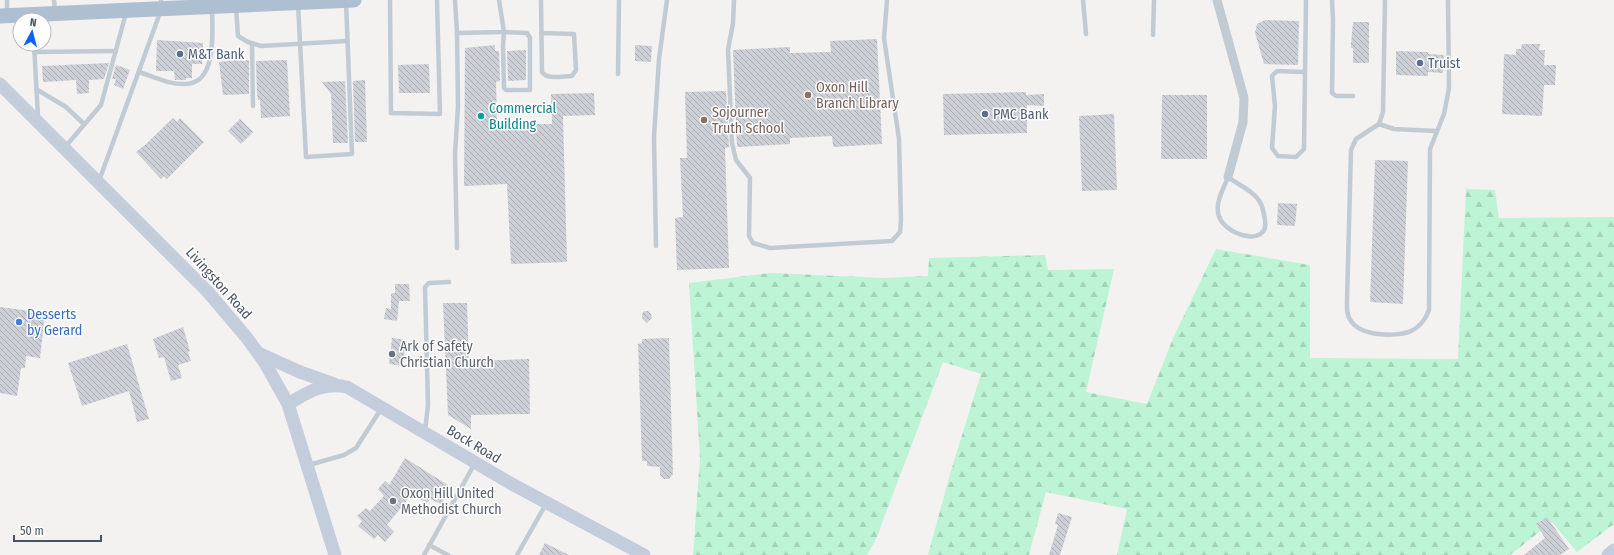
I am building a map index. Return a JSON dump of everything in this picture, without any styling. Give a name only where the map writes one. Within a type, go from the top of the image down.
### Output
[{"type":"main road","points":[[44,12],[54,7],[102,9],[126,12],[161,5],[212,7],[253,2],[354,0]]},
{"type":"main road","name":"Livingston Road","points":[[0,84],[208,292],[258,352],[288,404],[335,555]]},
{"type":"main road","name":"Bock Road","points":[[258,352],[300,372],[346,387],[475,463],[644,555]]},
{"type":"main road","points":[[288,404],[320,387],[334,384]]},
{"type":"main road","points":[[1608,555],[1614,550]]},
{"type":"street","points":[[1217,0],[1244,98],[1243,122],[1228,177]]},
{"type":"lane","points":[[4,16],[7,0]]},
{"type":"lane","points":[[298,2],[306,157],[352,154],[346,0]]},
{"type":"lane","points":[[390,0],[391,113],[440,114],[437,0]]},
{"type":"lane","points":[[455,0],[458,106],[455,154],[457,248]]},
{"type":"lane","points":[[457,33],[504,32],[527,33],[530,38],[530,90],[506,90],[504,88],[504,32],[499,0]]},
{"type":"lane","points":[[541,0],[542,72],[548,77],[572,76],[576,70],[574,34],[542,33]]},
{"type":"lane","points":[[618,0],[618,74]]},
{"type":"lane","points":[[656,246],[654,137],[659,59],[667,0]]},
{"type":"lane","points":[[734,0],[733,23],[728,50],[732,143],[736,160],[750,178],[749,236],[754,243],[770,248],[892,241],[900,232],[902,220],[899,139],[884,38],[887,0]]},
{"type":"lane","points":[[1084,0],[1086,34]]},
{"type":"lane","points":[[1153,35],[1154,0]]},
{"type":"lane","points":[[1304,72],[1277,70],[1272,76],[1275,106],[1272,148],[1278,156],[1296,157],[1304,149],[1306,0]]},
{"type":"lane","points":[[1332,0],[1332,93],[1336,96],[1353,96]]},
{"type":"lane","points":[[1385,0],[1383,112],[1379,124],[1356,139],[1351,150],[1347,311],[1351,322],[1366,332],[1391,334],[1409,332],[1423,322],[1427,316],[1430,302],[1430,149],[1444,114],[1449,88],[1448,0]]},
{"type":"lane","points":[[98,183],[139,72],[161,5]]},
{"type":"lane","points":[[236,5],[238,36],[261,46],[347,41]]},
{"type":"lane","points":[[139,72],[165,82],[179,84],[195,82],[201,78],[206,71],[209,62],[212,44],[212,7]]},
{"type":"lane","points":[[64,149],[101,105],[126,12]]},
{"type":"lane","points":[[252,43],[253,106]]},
{"type":"lane","points":[[52,52],[116,51]]},
{"type":"lane","points":[[34,52],[38,122]]},
{"type":"lane","points":[[36,89],[66,107],[84,124]]},
{"type":"lane","points":[[1379,124],[1394,129],[1436,131]]},
{"type":"lane","points":[[1228,177],[1252,193],[1259,201],[1266,225],[1265,230],[1261,234],[1245,236],[1228,229],[1221,223],[1217,211],[1218,202],[1228,177]]},
{"type":"lane","points":[[425,433],[428,404],[425,287],[430,283],[449,282]]},
{"type":"lane","points":[[308,465],[344,455],[356,448],[382,408]]},
{"type":"lane","points":[[424,555],[475,463]]},
{"type":"lane","points":[[517,555],[547,503]]},
{"type":"lane","points":[[429,545],[448,555]]},
{"type":"green space","points":[[1466,189],[1495,190],[1499,218],[1614,217],[1614,524],[1577,552],[1552,522],[1510,555],[1117,555],[1127,509],[1046,492],[1029,555],[928,555],[950,474],[981,374],[943,362],[876,539],[867,555],[693,555],[700,458],[689,283],[771,273],[884,278],[928,276],[929,258],[1045,255],[1048,270],[1114,269],[1086,392],[1147,404],[1174,336],[1216,249],[1310,265],[1310,358],[1458,359]]},
{"type":"building","points":[[1265,20],[1299,21],[1298,65],[1264,64],[1255,33],[1257,24]]},
{"type":"building","points":[[1353,22],[1369,22],[1369,63],[1353,63],[1353,48],[1351,48],[1351,44]]},
{"type":"building","name":"Oxon Hill Branch Library","points":[[877,39],[882,144],[833,147],[832,136],[790,138],[790,144],[737,147],[733,50],[790,47],[790,53],[831,52],[830,41]]},
{"type":"building","name":"M&T Bank","points":[[157,40],[203,43],[202,64],[192,64],[192,78],[186,78],[186,80],[175,80],[174,71],[156,71]]},
{"type":"building","points":[[1522,44],[1540,44],[1539,50],[1545,50],[1544,65],[1556,65],[1555,85],[1544,85],[1542,116],[1502,114],[1504,54],[1516,55],[1516,49],[1521,49]]},
{"type":"building","points":[[495,45],[495,51],[499,51],[500,81],[496,82],[497,124],[552,124],[551,94],[594,93],[595,115],[563,116],[567,262],[511,264],[507,184],[464,186],[465,48]]},
{"type":"building","points":[[635,45],[652,46],[651,62],[635,61]]},
{"type":"building","points":[[526,50],[526,80],[508,81],[507,51]]},
{"type":"building","name":"Truist","points":[[1396,51],[1428,52],[1428,54],[1444,55],[1443,73],[1428,72],[1428,76],[1396,75]]},
{"type":"building","points":[[240,59],[241,61],[249,60],[249,94],[223,95],[219,62]]},
{"type":"building","points":[[287,60],[290,116],[261,118],[260,100],[258,100],[257,94],[256,61]]},
{"type":"building","points":[[109,63],[104,79],[89,80],[89,93],[77,94],[76,80],[43,82],[42,66]]},
{"type":"building","points":[[429,64],[430,93],[399,93],[398,65]]},
{"type":"building","points":[[116,65],[130,70],[123,89],[114,85],[116,79],[112,79]]},
{"type":"building","points":[[365,80],[367,142],[355,142],[353,81]]},
{"type":"building","points":[[345,81],[348,143],[333,143],[331,94],[322,82]]},
{"type":"building","points":[[726,91],[729,147],[725,148],[729,268],[677,270],[675,218],[683,217],[680,158],[687,158],[685,92]]},
{"type":"building","name":"PMC Bank","points":[[1026,92],[1026,95],[1044,94],[1044,106],[1027,105],[1027,133],[944,135],[943,94]]},
{"type":"building","points":[[1162,95],[1207,95],[1207,159],[1161,159]]},
{"type":"building","points":[[1114,114],[1117,190],[1082,191],[1079,116]]},
{"type":"building","points":[[173,118],[177,122],[180,118],[204,142],[167,179],[164,176],[161,179],[136,152]]},
{"type":"building","points":[[240,119],[253,132],[241,144],[228,131]]},
{"type":"building","points":[[1375,160],[1408,161],[1403,304],[1370,302]]},
{"type":"building","points":[[1278,203],[1297,204],[1295,226],[1277,225]]},
{"type":"building","points":[[395,284],[409,284],[410,301],[399,301],[397,321],[384,319],[386,308],[391,309],[391,293],[395,293]]},
{"type":"building","points":[[443,303],[467,303],[469,361],[529,359],[530,414],[471,415],[471,429],[448,415]]},
{"type":"building","points":[[0,307],[45,313],[40,358],[26,356],[25,368],[21,368],[17,396],[0,393]]},
{"type":"building","points":[[644,311],[648,311],[652,318],[647,323],[642,318]]},
{"type":"building","points":[[183,327],[190,351],[188,352],[191,361],[178,365],[182,378],[171,381],[164,357],[159,358],[153,339]]},
{"type":"building","points":[[392,338],[406,340],[403,366],[389,364]]},
{"type":"building","points":[[669,338],[673,474],[669,479],[664,479],[660,475],[660,467],[647,466],[647,461],[642,461],[638,344],[642,343],[642,339]]},
{"type":"building","points":[[127,344],[149,419],[137,422],[129,391],[82,406],[68,363]]},
{"type":"building","name":"Oxon Hill United Methodist Church","points":[[405,458],[451,487],[441,504],[430,499],[427,503],[412,494],[387,525],[394,532],[385,542],[378,535],[374,539],[358,526],[362,521],[357,516],[366,508],[370,511],[384,496],[378,489],[385,481],[389,485]]},
{"type":"building","points":[[1058,513],[1072,517],[1060,555],[1049,555],[1058,525],[1055,524]]},
{"type":"building","points":[[1547,517],[1569,549],[1560,555],[1524,555],[1545,538],[1536,524]]},
{"type":"building","points":[[545,543],[569,555],[539,555]]},
{"type":"place","name":"M&T Bank","points":[[180,54]]},
{"type":"place","name":"Truist","points":[[1420,63]]},
{"type":"place","name":"Oxon Hill Branch Library","points":[[808,95]]},
{"type":"place","name":"PMC Bank","points":[[985,114]]},
{"type":"place","name":"Commercial Building","points":[[481,116]]},
{"type":"place","name":"Sojourner Truth School","points":[[704,120]]},
{"type":"place","name":"Desserts by Gerard","points":[[19,322]]},
{"type":"place","name":"Ark of Safety Christian Church","points":[[392,354]]},
{"type":"place","name":"Oxon Hill United Methodist Church","points":[[393,501]]}]
